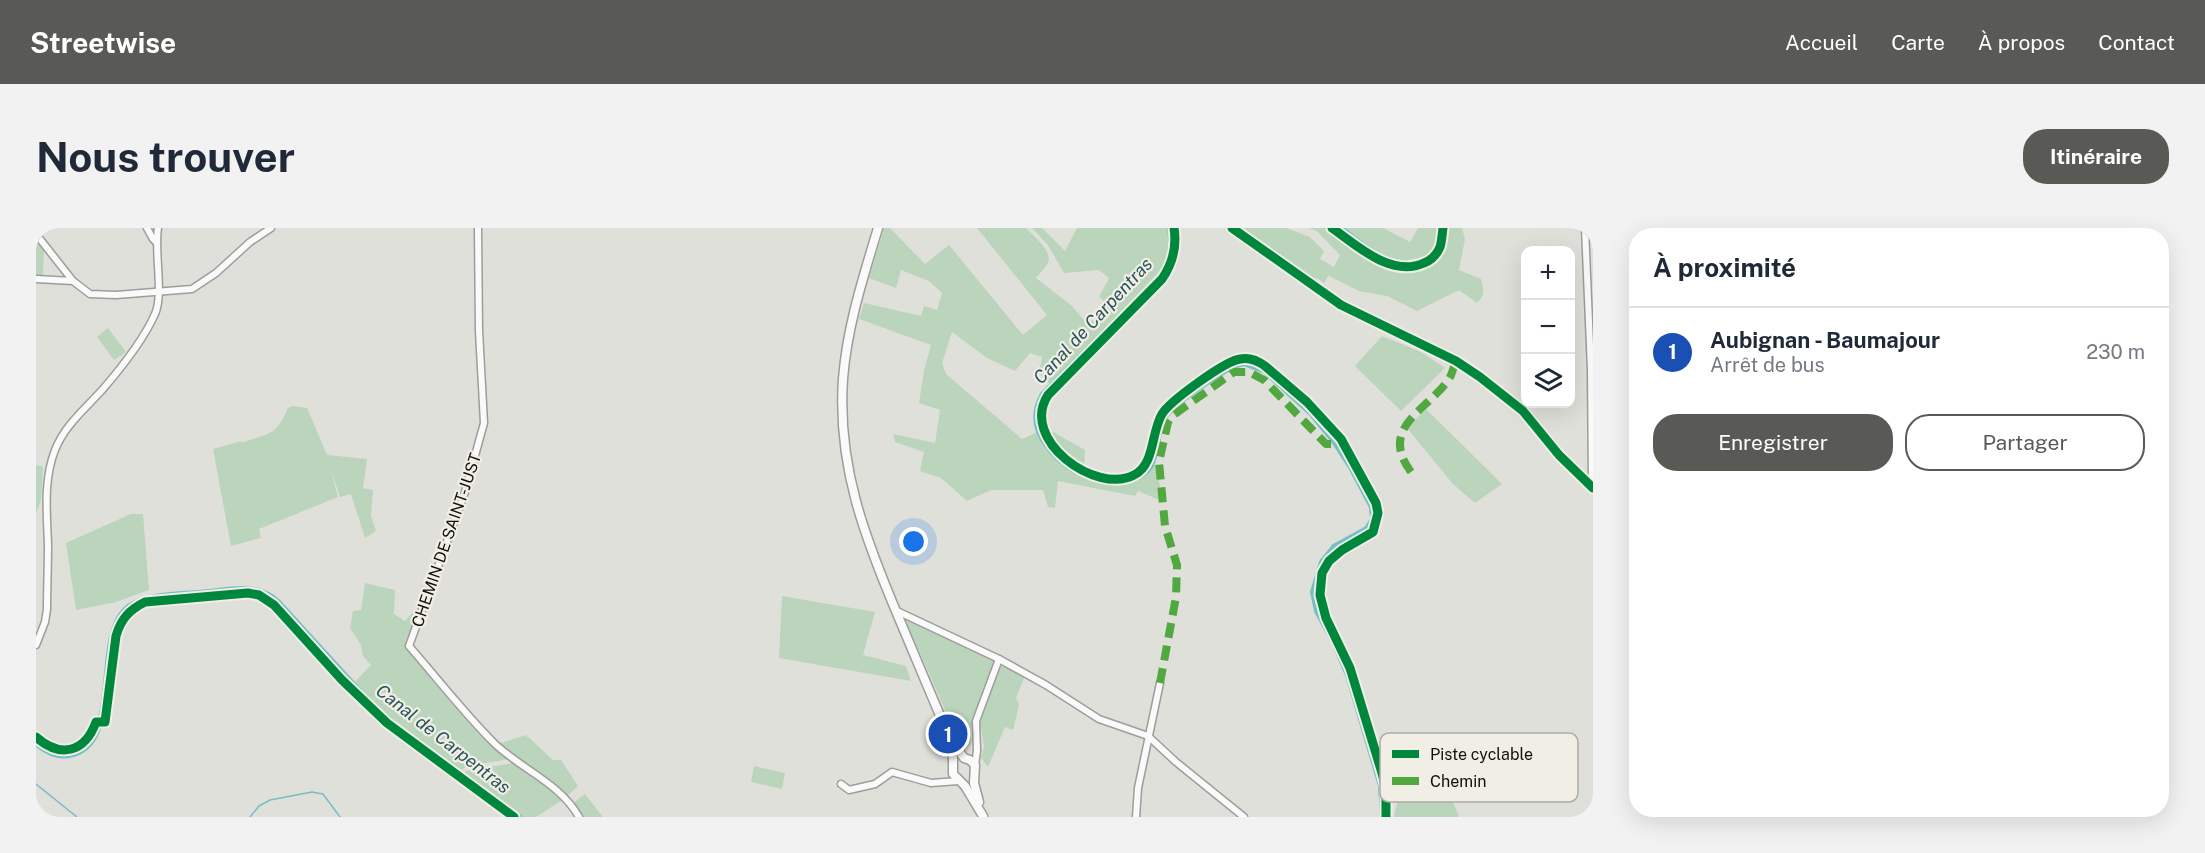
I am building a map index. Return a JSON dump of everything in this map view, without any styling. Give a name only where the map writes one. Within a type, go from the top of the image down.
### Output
[{"type":"main road","points":[[878,228],[849,332],[843,379],[843,421],[849,477],[858,515],[948,734],[952,750],[953,774],[968,790],[983,816]]},
{"type":"main road","points":[[948,734],[965,758],[975,765],[973,777],[983,816]]},
{"type":"main road","points":[[952,768],[957,760],[965,758]]},
{"type":"main road","points":[[960,781],[966,782],[973,777]]},
{"type":"street","points":[[147,228],[156,242]]},
{"type":"street","points":[[36,645],[45,622],[47,609],[46,489],[51,462],[60,439],[68,427],[130,355],[156,313],[158,228]]},
{"type":"street","points":[[36,234],[73,281],[90,294],[180,291],[199,286],[250,242],[271,228]]},
{"type":"street","name":"CHEMIN DE SAINT-JUST","points":[[478,228],[479,331],[484,423],[465,492],[410,646],[492,741],[513,761],[558,789],[572,803],[579,817]]},
{"type":"street","points":[[1232,228],[1341,304],[1456,361],[1480,377],[1523,411],[1558,455],[1593,487]]},
{"type":"street","points":[[1585,228],[1592,370],[1593,487]]},
{"type":"street","points":[[36,279],[73,281]]},
{"type":"street","points":[[896,611],[999,659],[1046,685],[1099,719],[1148,736],[1176,762],[1244,817]]},
{"type":"street","points":[[975,765],[976,722],[999,659]]},
{"type":"street","points":[[1136,817],[1138,788],[1160,683]]},
{"type":"street","points":[[965,758],[977,744]]},
{"type":"street","points":[[938,782],[952,768]]},
{"type":"street","points":[[841,784],[849,790],[875,784],[896,771],[925,782],[960,781]]},
{"type":"green space","points":[[884,228],[890,228],[925,264],[949,245],[1023,335],[1047,315],[977,228],[1026,228],[1045,248],[1049,258],[1048,263],[1036,278],[1072,306],[1088,325],[1108,304],[1099,297],[1109,278],[1099,270],[1064,273],[1048,245],[1032,228],[1042,228],[1065,251],[1077,228],[1168,228],[1169,254],[1164,267],[1052,383],[1047,383],[1039,373],[1042,357],[1030,353],[1015,371],[987,358],[952,332],[942,363],[946,374],[1022,439],[1046,428],[1085,450],[1084,470],[1113,477],[1131,474],[1140,463],[1157,465],[1162,501],[1138,491],[1135,496],[1058,481],[1055,508],[1048,507],[1043,490],[991,490],[967,501],[941,478],[920,471],[924,452],[895,442],[893,434],[935,443],[940,410],[919,403],[931,345],[859,319],[864,303],[921,316],[924,306],[937,310],[942,293],[929,281],[901,270],[896,288],[869,278]]},
{"type":"green space","points":[[1234,228],[1286,228],[1310,237],[1324,251],[1320,259],[1334,267],[1340,255],[1317,231],[1308,228],[1383,228],[1410,242],[1418,228],[1462,228],[1465,239],[1459,270],[1481,279],[1483,295],[1477,303],[1459,290],[1417,311],[1387,296],[1359,291],[1329,275],[1324,283],[1317,278],[1312,282]]},
{"type":"green space","points":[[36,238],[44,251],[43,278],[36,276]]},
{"type":"green space","points":[[108,328],[126,352],[114,360],[97,337]]},
{"type":"green space","points":[[1382,336],[1421,352],[1445,368],[1401,411],[1355,366]]},
{"type":"green space","points":[[293,406],[307,408],[327,455],[367,459],[363,488],[373,490],[371,516],[376,531],[365,538],[351,494],[340,497],[331,470],[338,497],[259,529],[261,538],[231,546],[213,449],[241,441],[242,443],[270,433],[279,425],[288,408]]},
{"type":"green space","points":[[1426,409],[1502,484],[1475,503],[1453,484],[1407,428]]},
{"type":"green space","points":[[36,465],[43,467],[41,500],[36,514]]},
{"type":"green space","points":[[131,514],[143,514],[149,590],[116,602],[76,610],[66,543]]},
{"type":"green space","points":[[365,583],[395,590],[394,614],[405,621],[418,607],[420,608],[407,646],[510,759],[467,766],[460,771],[353,684],[371,665],[363,656],[361,645],[350,628],[353,611],[361,610]]},
{"type":"green space","points":[[782,596],[875,612],[863,655],[906,666],[911,681],[779,658]]},
{"type":"green space","points":[[908,618],[995,659],[971,728],[971,744],[966,750],[953,728],[906,621]]},
{"type":"green space","points":[[1002,666],[1008,666],[1025,676],[1016,698],[1019,705],[1013,730],[1005,727],[988,767],[981,758],[984,747],[980,721],[997,671]]},
{"type":"green space","points":[[526,735],[553,760],[561,760],[578,786],[568,795],[498,744]]},
{"type":"green space","points":[[513,763],[556,790],[564,799],[536,817],[523,817],[464,774],[466,771]]},
{"type":"green space","points":[[754,766],[785,773],[782,789],[751,782]]},
{"type":"green space","points":[[585,794],[603,817],[582,817],[574,802]]},
{"type":"green space","points":[[1397,802],[1453,802],[1459,817],[1394,817]]},
{"type":"waterway","name":"Canal de Carpentras","points":[[1170,228],[1170,254],[1159,278],[1043,394],[1037,412],[1038,430],[1052,451],[1071,468],[1094,479],[1119,481],[1139,476],[1150,467],[1159,431],[1169,412],[1191,393],[1233,366],[1244,363],[1265,371],[1311,413],[1334,441],[1351,467],[1372,507],[1373,519],[1367,529],[1334,547],[1322,562],[1313,592],[1317,611],[1348,675],[1380,783]]},
{"type":"waterway","name":"Canal de Carpentras","points":[[1340,228],[1379,256],[1391,262],[1403,264],[1415,263],[1431,255],[1435,251],[1440,228]]},
{"type":"waterway","name":"Canal de Carpentras","points":[[36,743],[51,753],[60,755],[69,755],[86,748],[96,733],[102,714],[110,645],[116,625],[125,610],[133,604],[164,596],[237,589],[254,590],[278,602],[372,705],[519,817]]},
{"type":"waterway","points":[[36,784],[77,817]]},
{"type":"waterway","points":[[250,817],[259,806],[270,800],[312,792],[323,794],[340,817]]},
{"type":"waterway","name":"Canal de Carpentras","points":[[1382,802],[1383,817]]},
{"type":"marked path","points":[[1411,472],[1402,456],[1400,443],[1403,431],[1409,421],[1449,379],[1456,361]]},
{"type":"marked path","points":[[1160,683],[1176,597],[1177,565],[1165,526],[1159,462],[1168,422],[1172,416],[1234,372],[1249,372],[1264,380],[1326,444],[1334,444]]},
{"type":"cycle path","points":[[1174,228],[1173,255],[1162,279],[1048,395],[1042,412],[1044,429],[1052,445],[1082,470],[1100,477],[1118,479],[1134,475],[1146,464],[1158,421],[1167,408],[1186,391],[1233,361],[1247,358],[1256,361],[1307,402],[1341,439],[1376,503],[1378,513],[1373,532],[1342,550],[1329,561],[1322,573],[1320,595],[1326,618],[1350,668],[1380,766]]},
{"type":"cycle path","points":[[1232,228],[1341,305],[1456,361],[1480,377],[1523,411],[1559,455],[1593,488]]},
{"type":"cycle path","points":[[1332,228],[1375,258],[1399,266],[1412,267],[1427,262],[1436,254],[1441,245],[1443,228]]},
{"type":"cycle path","points":[[36,737],[54,748],[71,749],[86,740],[96,722],[105,722],[116,636],[123,620],[134,608],[145,602],[248,593],[259,595],[274,605],[342,680],[387,723],[514,817]]},
{"type":"cycle path","points":[[1386,802],[1386,817]]},
{"type":"place","name":"Aubignan - Baumajour","points":[[948,734]]}]
